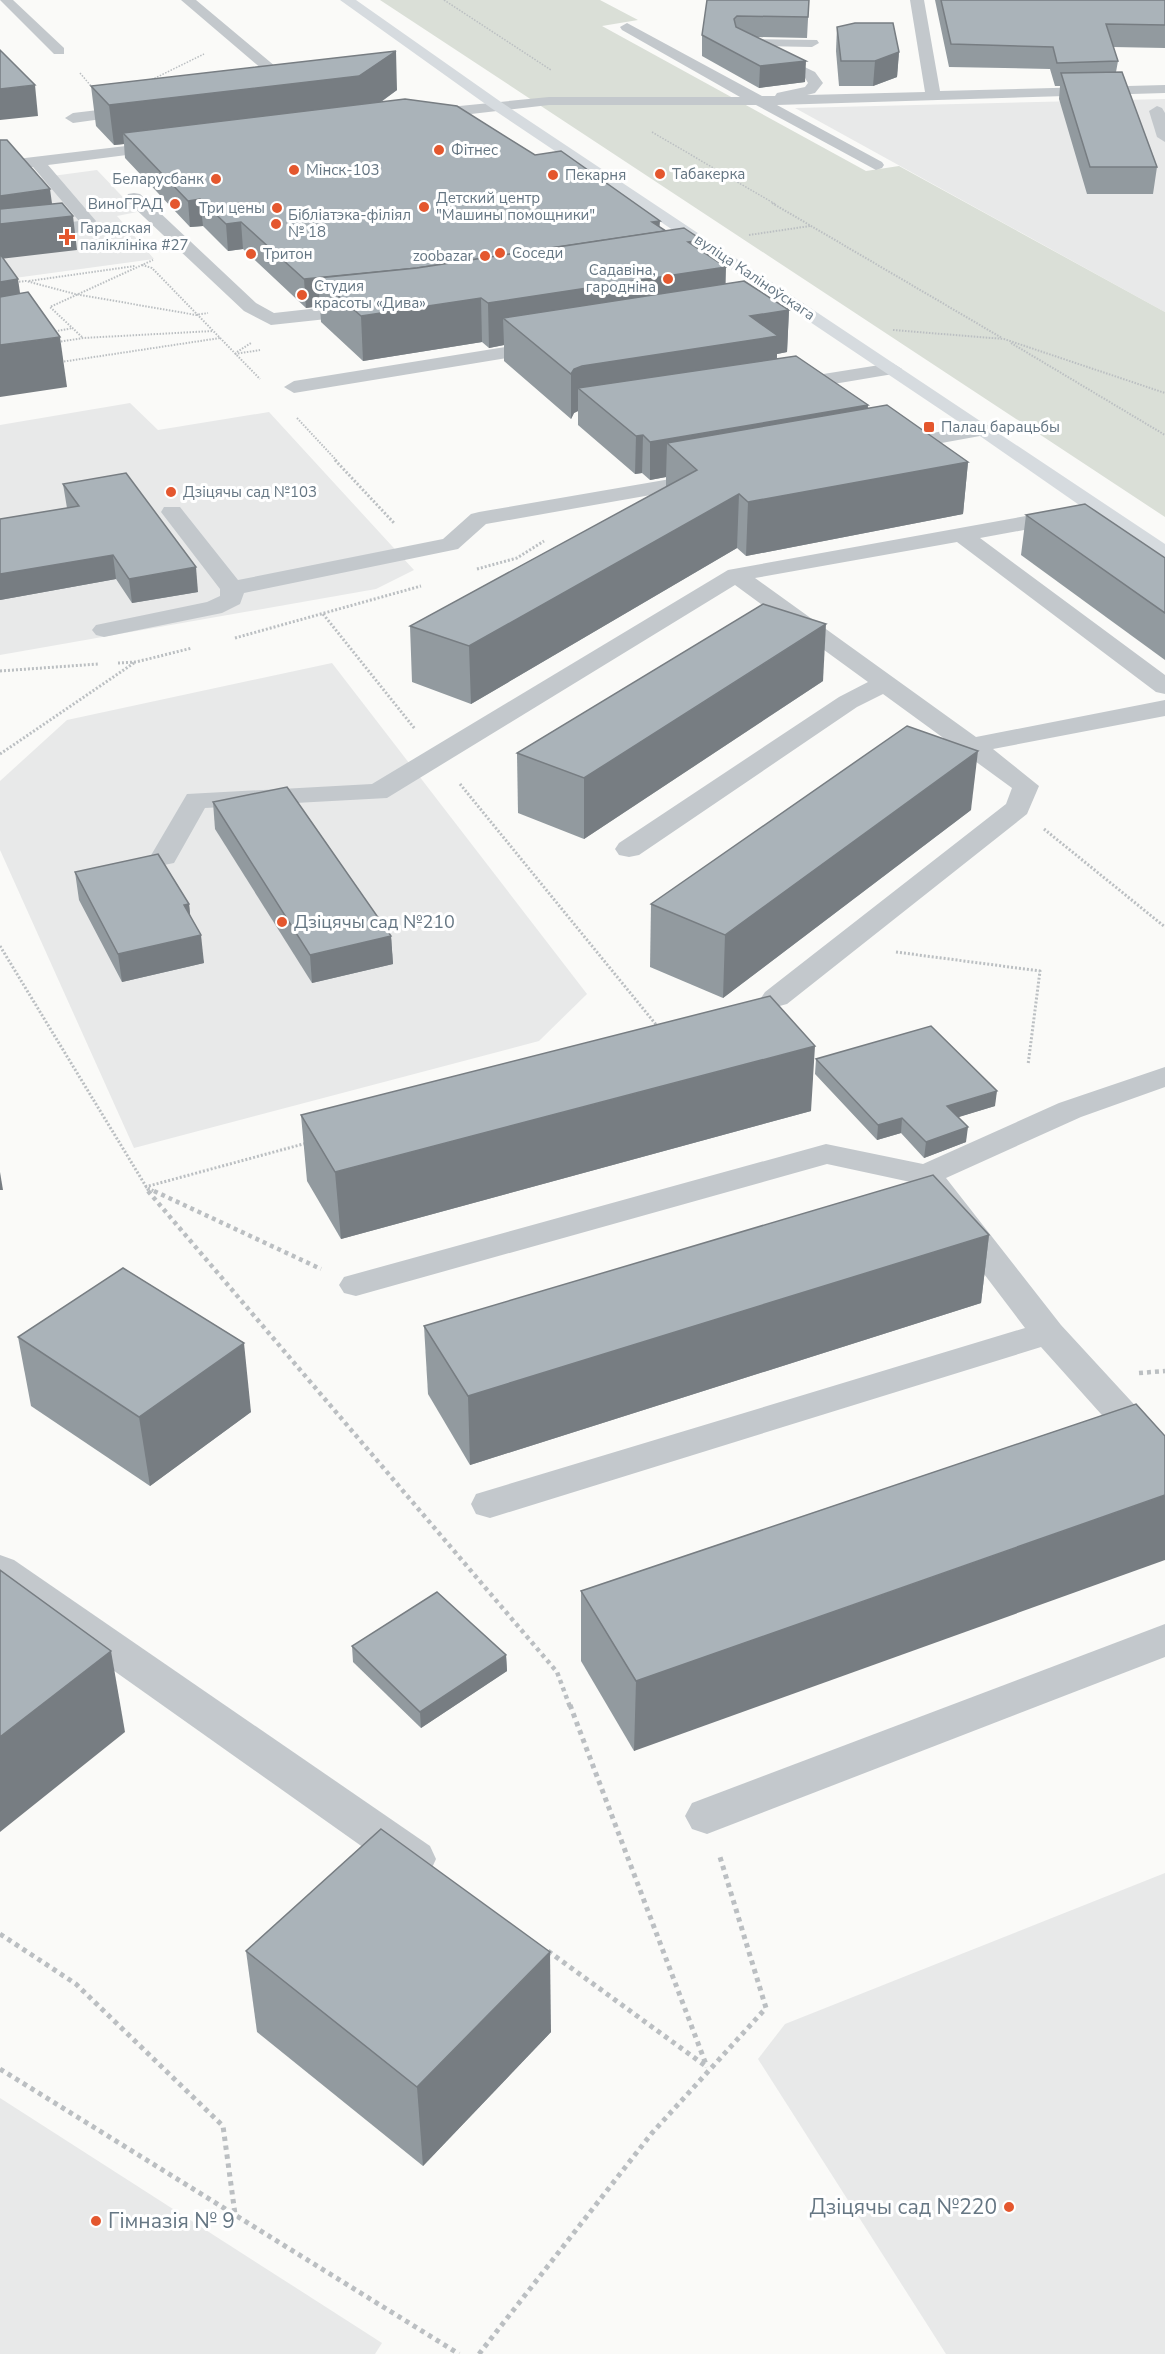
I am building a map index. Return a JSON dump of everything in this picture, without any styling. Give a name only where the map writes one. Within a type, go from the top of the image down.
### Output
[{"type":"main road","name":"вуліца Каліноўскага","points":[[346,0],[496,105],[984,430],[1165,554]]},
{"type":"street","points":[[5,0],[58,51]]},
{"type":"street","points":[[188,0],[295,90],[272,93]]},
{"type":"street","points":[[917,0],[933,96]]},
{"type":"street","points":[[10,28],[31,26]]},
{"type":"street","points":[[627,27],[876,165]]},
{"type":"street","points":[[764,101],[810,90],[816,83],[810,75],[741,42],[812,43]]},
{"type":"street","points":[[406,116],[549,101],[764,101],[1165,89]]},
{"type":"street","points":[[73,118],[155,108]]},
{"type":"street","points":[[1157,111],[1165,137]]},
{"type":"street","points":[[0,166],[183,144]]},
{"type":"street","points":[[0,237],[83,227],[88,221],[37,162]]},
{"type":"street","points":[[135,198],[250,308],[271,319],[383,307]]},
{"type":"street","points":[[696,261],[726,257]]},
{"type":"street","points":[[766,311],[798,306]]},
{"type":"street","points":[[294,387],[562,344]]},
{"type":"street","points":[[768,389],[892,369]]},
{"type":"street","points":[[870,450],[984,430]]},
{"type":"street","points":[[232,588],[450,544],[479,519],[730,474]]},
{"type":"street","points":[[164,857],[196,800],[378,792],[736,575],[1101,509]]},
{"type":"street","points":[[104,630],[214,608],[232,598],[232,588],[172,513]]},
{"type":"street","points":[[961,534],[1165,687]]},
{"type":"street","points":[[736,575],[1026,786],[1018,808],[776,998]]},
{"type":"street","points":[[629,849],[848,702],[885,683]]},
{"type":"street","points":[[970,746],[1165,708]]},
{"type":"street","points":[[356,1285],[826,1154],[926,1175],[1070,1110],[1165,1076]]},
{"type":"street","points":[[926,1175],[1048,1333],[1165,1462]]},
{"type":"street","points":[[490,1504],[1048,1333]]},
{"type":"street","points":[[0,1570],[446,1881]]},
{"type":"street","points":[[707,1816],[1165,1640]]},
{"type":"path","points":[[444,0],[598,101],[1165,435]]},
{"type":"path","points":[[58,51],[98,93]]},
{"type":"path","points":[[745,236],[810,226]]},
{"type":"path","points":[[83,338],[50,307],[184,247]]},
{"type":"path","points":[[9,284],[142,265],[152,268],[261,379]]},
{"type":"path","points":[[26,281],[75,294],[196,315]]},
{"type":"path","points":[[50,332],[73,328]]},
{"type":"path","points":[[888,330],[1004,339],[1165,393]]},
{"type":"path","points":[[47,343],[83,338],[213,331]]},
{"type":"path","points":[[58,362],[220,338]]},
{"type":"path","points":[[235,354],[270,348]]},
{"type":"path","points":[[290,411],[419,550]]},
{"type":"path","points":[[323,614],[659,1027]]},
{"type":"path","points":[[0,754],[136,662]]},
{"type":"path","points":[[1018,808],[1165,927]]},
{"type":"path","points":[[845,945],[1040,971],[1028,1065]]},
{"type":"path","points":[[0,946],[145,1187],[557,1671],[708,2067]]},
{"type":"path","points":[[145,1187],[317,1141]]},
{"type":"path","points":[[145,1187],[356,1285]]},
{"type":"path","points":[[479,2354],[584,2215],[708,2067],[766,2008],[707,1816]]},
{"type":"path","points":[[0,1934],[76,1984],[223,2126],[235,2215]]},
{"type":"path","points":[[537,1944],[708,2067]]},
{"type":"path","points":[[0,2069],[459,2354]]},
{"type":"shaded area","points":[[380,0],[600,0],[638,20],[602,26],[866,171],[899,166],[1165,312],[1165,517]]},
{"type":"shaded area","points":[[1165,99],[1165,312],[795,108]]},
{"type":"shaded area","name":"Гарадская паліклініка #27","points":[[97,170],[137,212],[117,216],[154,259],[0,280],[0,183]]},
{"type":"shaded area","name":"Дзіцячы сад №103","points":[[130,403],[158,430],[269,412],[414,570],[376,589],[0,655],[0,425]]},
{"type":"shaded area","name":"Дзіцячы сад №210","points":[[332,663],[587,994],[539,1041],[134,1148],[0,850],[0,781],[67,720]]},
{"type":"shaded area","name":"Дзіцячы сад №220","points":[[1165,1873],[1165,2354],[946,2354],[758,2059],[785,2024]]},
{"type":"shaded area","name":"Гімназія № 9","points":[[0,2098],[382,2343],[375,2354],[0,2354]]},
{"type":"building","points":[[707,0],[809,0],[808,17],[737,16],[734,19],[736,27],[806,61],[760,66],[702,35]]},
{"type":"building","points":[[941,0],[1165,0],[1165,25],[1106,24],[1118,61],[1057,63],[1053,47],[951,44]]},
{"type":"building","points":[[855,23],[893,23],[899,52],[875,61],[841,61],[837,27]]},
{"type":"building","points":[[0,50],[35,85],[0,89]]},
{"type":"building","points":[[396,51],[359,76],[109,105],[91,86]]},
{"type":"building","points":[[1122,72],[1157,167],[1090,167],[1061,73]]},
{"type":"building","points":[[405,99],[457,106],[535,155],[561,151],[660,221],[652,222],[666,231],[417,268],[304,279],[241,222],[226,224],[200,199],[188,201],[123,133]]},
{"type":"building","points":[[0,140],[7,140],[50,189],[0,196]]},
{"type":"building","points":[[62,203],[73,216],[0,224],[0,209]]},
{"type":"building","points":[[684,228],[702,240],[688,242],[726,267],[488,303],[481,298],[361,316],[318,278],[417,268]]},
{"type":"building","points":[[0,254],[18,279],[0,282]]},
{"type":"building","points":[[744,281],[789,310],[750,316],[778,336],[582,366],[574,369],[571,374],[503,318]]},
{"type":"building","points":[[28,292],[60,337],[0,345],[0,297]]},
{"type":"building","points":[[796,356],[868,405],[650,442],[643,435],[636,436],[578,388]]},
{"type":"building","points":[[887,405],[968,462],[748,502],[739,494],[469,646],[410,626],[697,470],[667,443]]},
{"type":"building","points":[[126,473],[196,567],[129,579],[113,555],[0,574],[0,519],[79,506],[63,484]]},
{"type":"building","points":[[1085,504],[1165,558],[1165,613],[1026,515]]},
{"type":"building","points":[[763,604],[826,624],[584,778],[517,753]]},
{"type":"building","points":[[907,726],[978,751],[725,935],[651,904]]},
{"type":"building","points":[[287,787],[391,936],[310,955],[213,802]]},
{"type":"building","points":[[158,854],[189,904],[184,905],[201,935],[118,954],[75,872]]},
{"type":"building","points":[[770,996],[815,1046],[335,1172],[301,1115]]},
{"type":"building","points":[[931,1026],[997,1091],[947,1106],[968,1127],[926,1142],[902,1118],[878,1125],[816,1059]]},
{"type":"building","points":[[933,1175],[989,1235],[468,1396],[424,1326]]},
{"type":"building","points":[[123,1268],[244,1343],[139,1417],[18,1337]]},
{"type":"building","points":[[1136,1404],[1165,1436],[1165,1495],[636,1681],[581,1591]]},
{"type":"building","points":[[0,1570],[111,1651],[0,1737]]},
{"type":"building","points":[[437,1592],[506,1655],[420,1712],[352,1646]]},
{"type":"building","points":[[381,1829],[550,1952],[417,2087],[246,1951]]},
{"type":"place","name":"Фітнес","points":[[439,150]]},
{"type":"place","name":"Мінск-103","points":[[294,170]]},
{"type":"place","name":"Табакерка","points":[[660,174]]},
{"type":"place","name":"Пекарня","points":[[553,175]]},
{"type":"place","name":"Беларусбанк","points":[[216,179]]},
{"type":"place","name":"ВиноГРАД","points":[[175,204]]},
{"type":"place","name":"Детский центр \"Машины помощники\"","points":[[424,207]]},
{"type":"place","name":"Три цены","points":[[277,208]]},
{"type":"place","name":"Бібліатэка-філіял № 18","points":[[276,224]]},
{"type":"place","name":"Гарадская паліклініка #27","points":[[67,237]]},
{"type":"place","name":"Соседи","points":[[500,253]]},
{"type":"place","name":"Тритон","points":[[251,254]]},
{"type":"place","name":"zoobazar","points":[[485,256]]},
{"type":"place","name":"Садавіна, гародніна","points":[[668,279]]},
{"type":"place","name":"Студия красоты «Дива»","points":[[302,295]]},
{"type":"place","name":"Палац барацьбы","points":[[929,427]]},
{"type":"place","name":"Дзіцячы сад №103","points":[[171,492]]},
{"type":"place","name":"Дзіцячы сад №210","points":[[282,922]]},
{"type":"place","name":"Дзіцячы сад №220","points":[[1009,2207]]},
{"type":"place","name":"Гімназія № 9","points":[[96,2221]]}]
